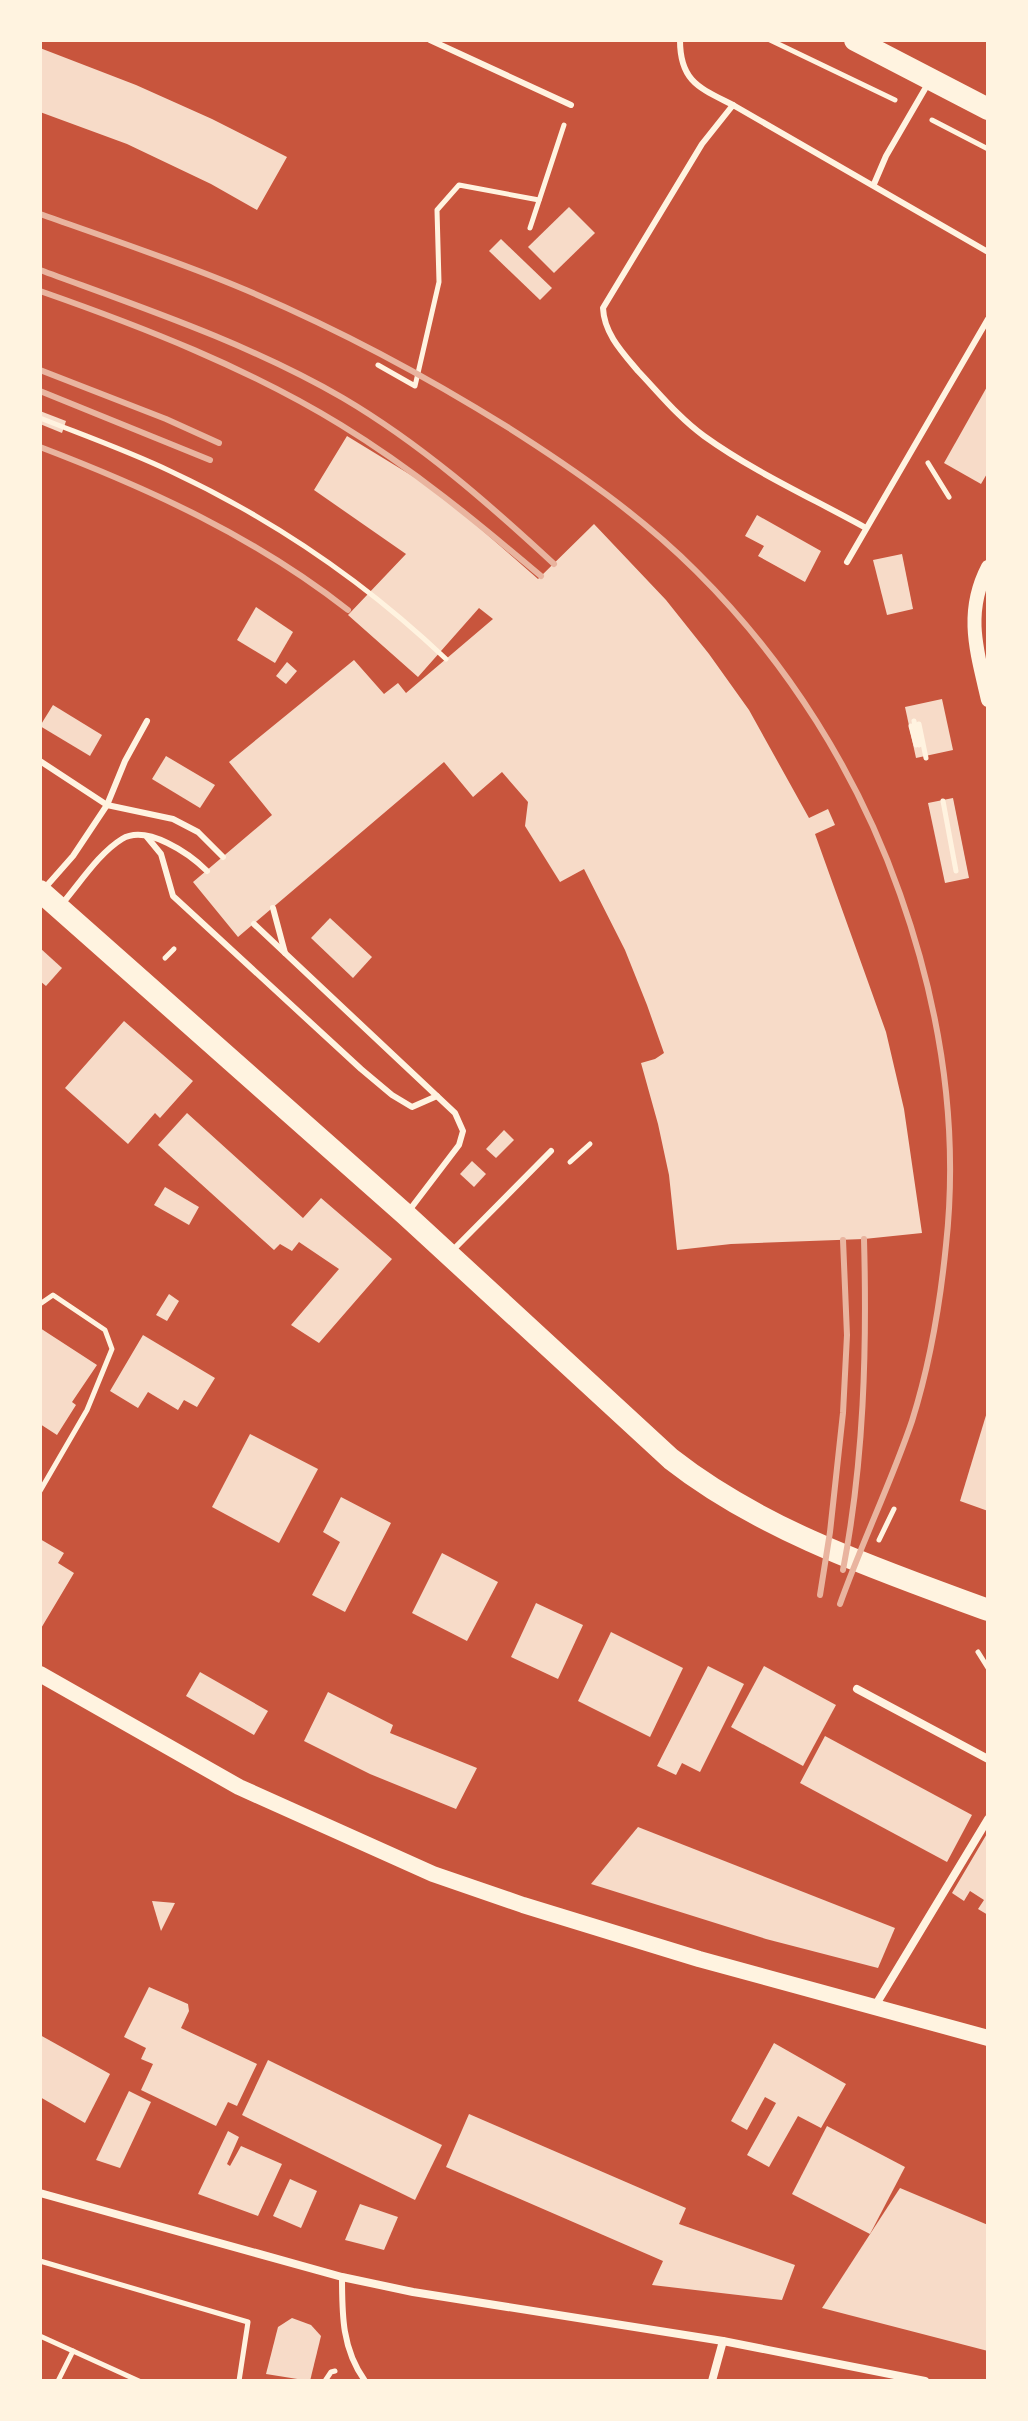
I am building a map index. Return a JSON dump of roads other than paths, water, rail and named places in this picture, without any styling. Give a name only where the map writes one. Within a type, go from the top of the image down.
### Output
[{"type":"highway","points":[[855,40],[988,109]]},
{"type":"highway","points":[[41,891],[406,1215],[671,1459],[726,1498],[799,1535],[988,1610]]},
{"type":"main road","points":[[40,1674],[239,1787],[433,1874],[611,1933],[988,2038]]},
{"type":"street","points":[[988,567],[975,599],[974,616],[975,640],[988,700]]},
{"type":"street","points":[[857,1689],[988,1759]]},
{"type":"street","points":[[875,2006],[988,1819]]},
{"type":"street","points":[[40,2193],[342,2277],[413,2292],[723,2341],[925,2381]]},
{"type":"street","points":[[712,2381],[723,2341]]},
{"type":"lane","points":[[430,40],[571,105]]},
{"type":"lane","points":[[680,40],[680,58],[686,73],[698,87],[874,184],[988,252]]},
{"type":"lane","points":[[874,184],[886,156],[930,79]]},
{"type":"lane","points":[[733,105],[702,144],[603,308],[604,321],[623,353],[670,406],[702,434],[738,458],[866,528]]},
{"type":"lane","points":[[847,562],[988,319]]},
{"type":"lane","points":[[41,891],[73,856],[107,805],[125,761],[147,721]]},
{"type":"lane","points":[[40,761],[107,805],[173,819],[198,832],[223,857]]},
{"type":"lane","points":[[60,907],[124,837],[147,837],[175,846],[207,871]]},
{"type":"lane","points":[[147,837],[161,854],[173,896],[361,1069],[412,1107],[437,1096]]},
{"type":"lane","points":[[273,908],[285,953]]},
{"type":"lane","points":[[254,924],[455,1113],[463,1131],[459,1145],[406,1215]]},
{"type":"lane","points":[[448,1256],[464,1236],[551,1151]]},
{"type":"lane","points":[[342,2277],[342,2325],[354,2365],[365,2381]]},
{"type":"railway","points":[[40,214],[210,275],[306,316],[443,388],[558,460],[653,531],[729,606],[789,681],[841,763],[883,849],[926,980],[943,1067],[950,1156],[944,1267],[924,1378],[904,1444],[840,1604]]},
{"type":"railway","points":[[40,270],[233,343],[343,398],[453,475],[554,564]]},
{"type":"railway","points":[[40,291],[194,350],[306,404],[419,478],[541,576]]},
{"type":"railway","points":[[40,370],[219,443]]},
{"type":"railway","points":[[40,391],[210,460]]},
{"type":"railway","points":[[40,447],[161,498],[239,537],[348,610]]},
{"type":"railway","points":[[843,1570],[860,1447],[865,1322],[864,1239]]},
{"type":"railway","points":[[820,1595],[843,1413],[847,1335],[843,1240]]}]
